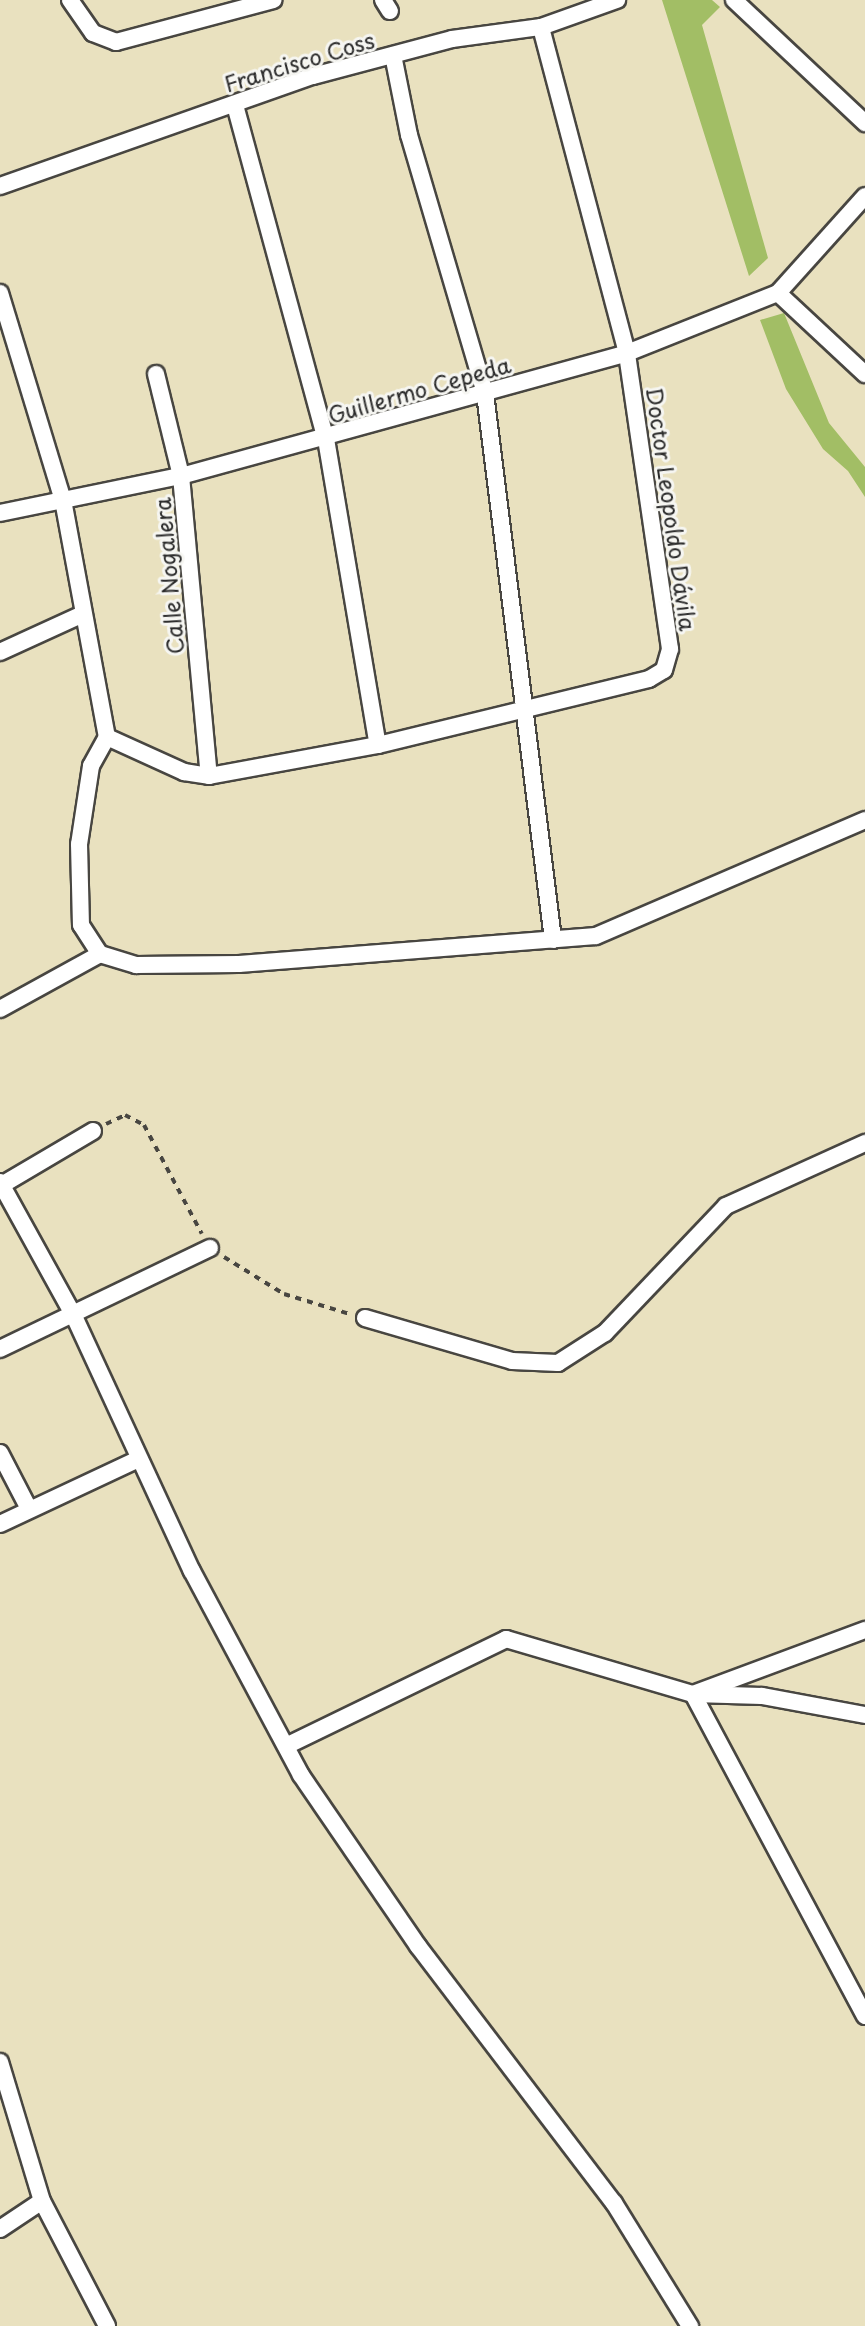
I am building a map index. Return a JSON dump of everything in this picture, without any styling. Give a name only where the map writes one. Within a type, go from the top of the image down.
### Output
[{"type":"street","points":[[70,0],[93,33],[116,42],[234,6],[274,0]]},
{"type":"street","name":"Francisco Coss","points":[[0,186],[313,76],[452,39],[541,27],[617,0]]},
{"type":"street","points":[[743,3],[865,123]]},
{"type":"street","name":"Doctor Leopoldo Dávila","points":[[107,737],[184,772],[209,776],[378,745],[649,679],[667,664],[670,649],[627,353],[541,27]]},
{"type":"street","points":[[393,55],[409,135],[485,393],[553,940]]},
{"type":"street","points":[[235,105],[326,439],[378,745]]},
{"type":"street","points":[[865,196],[778,293],[865,374]]},
{"type":"street","points":[[0,293],[63,500],[81,615],[107,737],[91,766],[79,844],[81,925],[100,954],[136,965],[239,964],[553,940],[621,928],[865,820]]},
{"type":"street","name":"Guillermo Cepeda","points":[[0,513],[181,476],[326,439],[627,353],[778,293]]},
{"type":"street","name":"Calle Nogalera","points":[[156,374],[181,476],[209,776]]},
{"type":"street","points":[[0,652],[81,615]]},
{"type":"street","points":[[0,1009],[100,954]]},
{"type":"street","points":[[93,1131],[0,1184],[73,1314],[139,1459],[286,1746],[330,1822],[418,1946],[614,2203],[690,2326]]},
{"type":"street","points":[[365,1318],[512,1361],[558,1363],[605,1333],[726,1206],[865,1143]]},
{"type":"street","points":[[0,1349],[210,1248]]},
{"type":"street","points":[[0,1453],[29,1509]]},
{"type":"street","points":[[0,1524],[139,1459]]},
{"type":"street","points":[[693,1694],[865,1630]]},
{"type":"street","points":[[286,1746],[506,1639],[693,1694],[762,1696],[865,1715]]},
{"type":"street","points":[[693,1694],[865,2016]]},
{"type":"street","points":[[848,1981],[865,1984]]},
{"type":"street","points":[[0,2062],[42,2201],[107,2326]]},
{"type":"street","points":[[0,2229],[42,2201]]},
{"type":"path","points":[[93,1131],[125,1115],[144,1125],[210,1248],[284,1294],[365,1318]]},
{"type":"green space","points":[[662,0],[712,0],[720,7],[702,25],[768,258],[749,276]]},
{"type":"green space","points":[[784,313],[829,423],[865,467],[865,497],[848,471],[823,449],[786,389],[760,320]]}]
